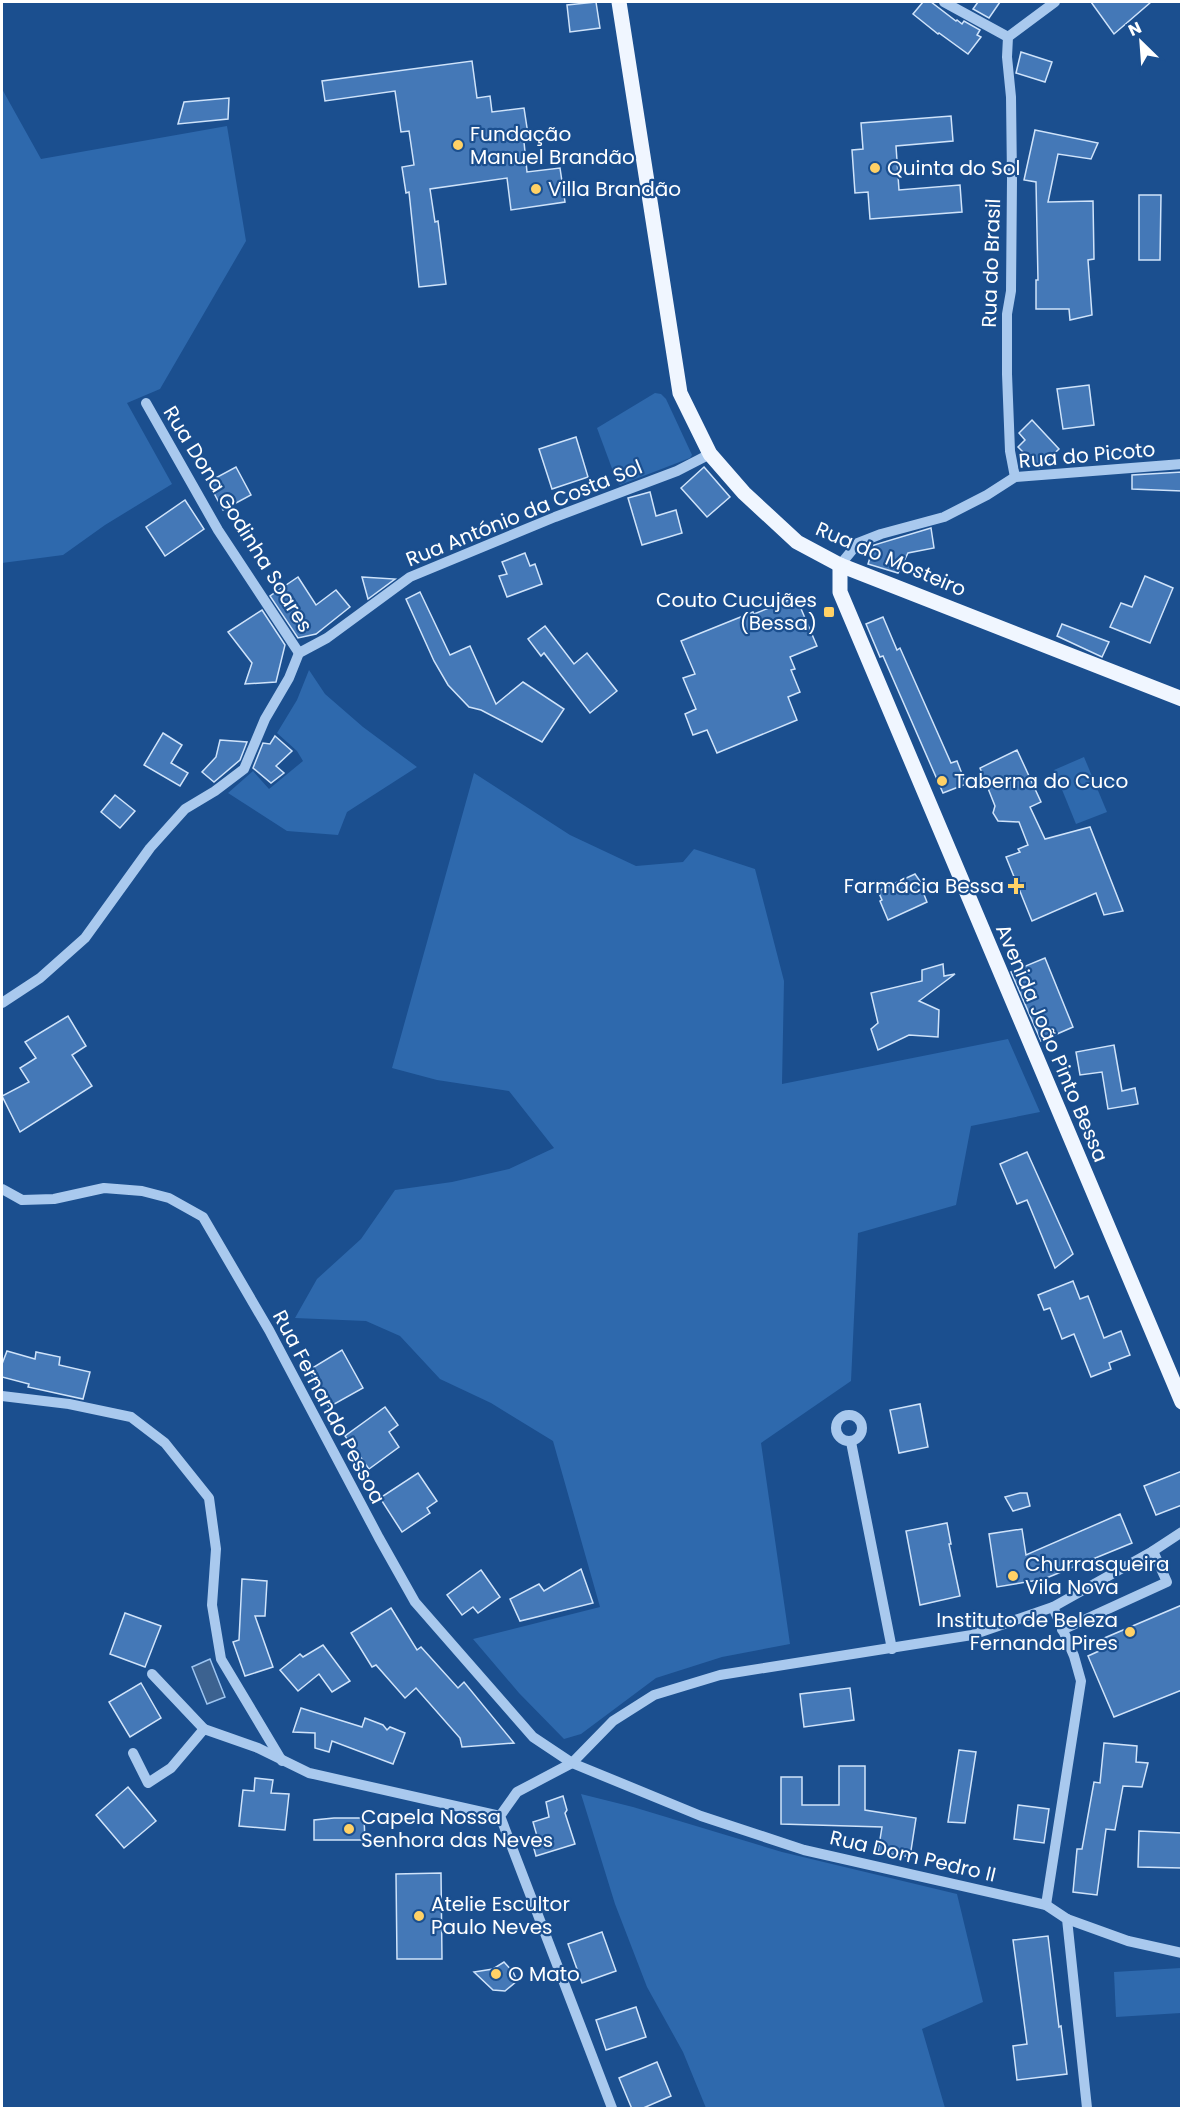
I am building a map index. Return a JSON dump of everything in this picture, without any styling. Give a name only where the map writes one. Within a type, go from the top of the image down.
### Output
[{"type":"main road","name":"Rua do Mosteiro","points":[[618,2],[680,393],[710,454],[744,493],[797,542],[840,565],[1182,699]]},
{"type":"main road","name":"Avenida João Pinto Bessa","points":[[840,565],[840,592],[1182,1402]]},
{"type":"street","points":[[945,2],[1008,37],[1055,2]]},
{"type":"street","name":"Rua do Brasil","points":[[1008,37],[1012,178],[1011,291],[1007,314],[1007,374],[1010,452],[1015,477]]},
{"type":"street","name":"Rua Dona Godinha Soares","points":[[146,404],[218,530],[299,653]]},
{"type":"street","name":"Rua António da Costa Sol","points":[[299,653],[327,638],[410,577],[544,521],[676,471],[710,454]]},
{"type":"street","name":"Rua do Picoto","points":[[840,565],[858,543],[881,534],[944,517],[987,495],[1015,477],[1182,464]]},
{"type":"street","points":[[2,1003],[40,978],[85,938],[150,848],[185,809],[215,791],[244,769],[265,719],[289,678],[299,653]]},
{"type":"street","name":"Rua Fernando Pessoa","points":[[2,1189],[22,1200],[54,1199],[104,1188],[142,1191],[169,1198],[203,1217],[269,1330],[415,1602],[533,1737],[572,1763]]},
{"type":"street","points":[[2,1396],[69,1404],[131,1417],[165,1443],[209,1498],[216,1549],[212,1605],[221,1659],[282,1761]]},
{"type":"street","points":[[851,1442],[892,1649]]},
{"type":"street","points":[[500,1816],[517,1792],[572,1763],[613,1721],[654,1695],[720,1676],[972,1635],[1053,1607],[1153,1551],[1182,1532]]},
{"type":"street","points":[[1062,1630],[1167,1582],[1153,1551]]},
{"type":"street","points":[[1046,1905],[1082,1682],[1074,1656],[1053,1607]]},
{"type":"street","points":[[152,1674],[204,1729],[258,1748],[309,1773],[500,1816]]},
{"type":"street","points":[[133,1753],[148,1783],[171,1768],[204,1729]]},
{"type":"street","name":"Rua Dom Pedro II","points":[[572,1763],[701,1816],[804,1850],[1046,1905],[1067,1919],[1128,1941],[1182,1953]]},
{"type":"street","points":[[500,1816],[612,2109]]},
{"type":"street","points":[[1067,1919],[1087,2109]]},
{"type":"shaded area","points":[[2,89],[41,159],[227,126],[246,241],[160,389],[127,403],[172,484],[105,525],[63,555],[2,563]]},
{"type":"shaded area","points":[[655,393],[661,394],[666,399],[692,455],[690,458],[620,485],[597,428]]},
{"type":"shaded area","points":[[309,670],[325,694],[363,727],[417,767],[347,812],[338,835],[287,831],[228,793],[253,771],[269,789],[303,761],[297,751],[277,733],[297,700]]},
{"type":"shaded area","points":[[1084,757],[1107,812],[1076,824],[1054,770]]},
{"type":"shaded area","points":[[474,773],[570,835],[636,866],[683,862],[694,849],[755,869],[784,981],[782,1084],[1008,1039],[1040,1112],[971,1126],[956,1205],[858,1233],[851,1381],[761,1443],[790,1644],[722,1657],[656,1678],[581,1734],[564,1739],[519,1693],[473,1639],[600,1607],[553,1441],[491,1403],[440,1379],[400,1336],[366,1321],[295,1318],[317,1279],[361,1239],[395,1190],[452,1182],[509,1169],[554,1148],[509,1091],[437,1080],[392,1068]]},
{"type":"shaded area","points":[[210,1659],[225,1697],[207,1704],[192,1667]]},
{"type":"shaded area","points":[[581,1794],[633,1807],[782,1852],[957,1894],[983,2002],[922,2029],[945,2108],[706,2108],[683,2052],[647,1987],[615,1904]]},
{"type":"shaded area","points":[[1181,1968],[1181,2013],[1116,2017],[1114,1972]]},
{"type":"building","points":[[596,2],[600,28],[570,32],[567,5]]},
{"type":"building","points":[[923,2],[931,2],[956,21],[962,24],[964,21],[980,30],[977,35],[981,37],[968,54],[913,14]]},
{"type":"building","points":[[978,2],[1000,2],[989,18],[973,9]]},
{"type":"building","points":[[1091,2],[1151,2],[1114,34]]},
{"type":"building","points":[[1021,52],[1052,62],[1045,82],[1016,73]]},
{"type":"building","points":[[472,61],[477,98],[490,96],[492,112],[524,108],[529,141],[524,142],[527,172],[560,168],[565,202],[511,210],[507,178],[430,189],[435,222],[438,221],[446,284],[419,287],[409,192],[406,193],[402,167],[414,165],[409,131],[401,132],[395,91],[325,101],[322,81]]},
{"type":"building","points":[[229,98],[228,119],[178,124],[184,102]]},
{"type":"building","name":"Quinta do Sol","points":[[951,116],[953,141],[896,146],[899,190],[960,185],[962,212],[870,219],[868,192],[855,193],[852,150],[863,149],[861,123]]},
{"type":"building","points":[[1035,130],[1098,143],[1091,159],[1058,154],[1048,202],[1093,201],[1094,259],[1088,260],[1092,315],[1070,320],[1069,309],[1036,309],[1036,280],[1038,280],[1036,182],[1024,180]]},
{"type":"building","points":[[1139,195],[1161,195],[1160,260],[1139,260]]},
{"type":"building","points":[[1089,385],[1094,425],[1063,429],[1057,389]]},
{"type":"building","points":[[1032,420],[1059,449],[1039,468],[1018,447],[1025,440],[1019,433]]},
{"type":"building","points":[[576,437],[588,477],[552,489],[539,449]]},
{"type":"building","points":[[236,467],[251,495],[223,510],[208,482]]},
{"type":"building","points":[[704,467],[730,497],[707,517],[681,488]]},
{"type":"building","points":[[1182,472],[1182,491],[1132,489],[1132,475]]},
{"type":"building","points":[[650,492],[656,516],[676,510],[682,533],[642,545],[628,498]]},
{"type":"building","points":[[185,500],[204,529],[165,556],[146,527]]},
{"type":"building","points":[[931,528],[934,548],[908,553],[898,573],[868,564],[874,545]]},
{"type":"building","points":[[525,553],[530,566],[535,564],[542,584],[507,597],[499,576],[507,574],[502,562]]},
{"type":"building","points":[[1145,576],[1173,588],[1150,643],[1110,627],[1121,603],[1132,607]]},
{"type":"building","points":[[298,577],[316,605],[336,590],[350,607],[316,634],[298,638],[270,596]]},
{"type":"building","points":[[362,577],[395,579],[368,599]]},
{"type":"building","points":[[420,592],[450,655],[470,646],[496,704],[523,682],[564,709],[542,742],[481,710],[469,707],[448,685],[434,661],[406,599]]},
{"type":"building","points":[[796,597],[817,646],[790,657],[795,669],[791,670],[800,692],[788,697],[797,720],[717,753],[707,730],[693,735],[685,714],[696,709],[683,678],[695,674],[681,641]]},
{"type":"building","points":[[262,610],[285,645],[276,682],[245,684],[252,663],[228,632]]},
{"type":"building","points":[[883,617],[897,650],[900,648],[951,763],[957,761],[966,784],[943,793],[883,656],[880,657],[866,624]]},
{"type":"building","points":[[1062,624],[1109,642],[1102,657],[1057,636]]},
{"type":"building","points":[[545,626],[574,664],[587,653],[617,691],[590,713],[544,653],[541,656],[528,639]]},
{"type":"building","points":[[163,733],[182,745],[171,763],[188,773],[180,786],[144,765]]},
{"type":"building","points":[[275,736],[292,751],[276,766],[284,773],[271,783],[253,768],[263,743],[270,744]]},
{"type":"building","points":[[220,740],[247,742],[240,760],[214,782],[202,772],[216,757]]},
{"type":"building","points":[[1017,750],[1041,802],[1030,807],[1045,839],[1090,827],[1123,911],[1104,915],[1096,893],[1032,921],[1006,857],[1020,852],[1018,849],[1028,845],[1019,822],[998,821],[993,813],[995,806],[980,768]]},
{"type":"building","points":[[115,795],[135,811],[120,828],[101,812]]},
{"type":"building","points":[[915,874],[922,884],[927,902],[888,920],[878,891]]},
{"type":"building","points":[[1045,958],[1073,1027],[1041,1041],[1011,972]]},
{"type":"building","points":[[943,964],[944,976],[955,974],[919,1001],[939,1010],[938,1037],[909,1035],[878,1050],[871,1029],[878,1023],[871,993],[922,981],[922,970]]},
{"type":"building","points":[[68,1016],[86,1046],[72,1055],[92,1086],[20,1132],[2,1096],[29,1082],[20,1068],[36,1058],[25,1042]]},
{"type":"building","points":[[1114,1045],[1122,1091],[1135,1088],[1138,1104],[1108,1109],[1102,1072],[1080,1075],[1076,1052]]},
{"type":"building","points":[[1027,1152],[1073,1254],[1055,1268],[1027,1200],[1017,1204],[1000,1164]]},
{"type":"building","points":[[1073,1281],[1080,1299],[1088,1296],[1104,1338],[1121,1331],[1130,1355],[1109,1363],[1111,1369],[1091,1377],[1074,1334],[1062,1339],[1050,1308],[1044,1310],[1038,1295]]},
{"type":"building","points":[[342,1350],[363,1388],[329,1407],[309,1370]]},
{"type":"building","points":[[7,1351],[35,1359],[36,1352],[60,1357],[59,1365],[90,1372],[83,1399],[28,1387],[29,1384],[2,1377],[2,1364]]},
{"type":"building","points":[[920,1404],[928,1447],[899,1453],[890,1410]]},
{"type":"building","points":[[385,1407],[398,1425],[389,1432],[399,1447],[369,1469],[345,1436]]},
{"type":"building","points":[[1182,1471],[1182,1505],[1156,1515],[1144,1486]]},
{"type":"building","points":[[418,1473],[437,1501],[427,1508],[430,1513],[402,1532],[380,1498]]},
{"type":"building","points":[[1027,1493],[1030,1506],[1013,1511],[1005,1497]]},
{"type":"building","points":[[1120,1514],[1132,1543],[1044,1579],[997,1587],[989,1534],[1022,1529],[1026,1555]]},
{"type":"building","points":[[947,1523],[960,1596],[920,1605],[906,1531]]},
{"type":"building","points":[[581,1569],[593,1603],[520,1621],[510,1599],[539,1584],[544,1591]]},
{"type":"building","points":[[481,1570],[500,1597],[478,1613],[473,1607],[462,1615],[447,1595]]},
{"type":"building","points":[[242,1579],[267,1581],[265,1616],[255,1616],[273,1667],[245,1676],[233,1642],[239,1640]]},
{"type":"building","points":[[1182,1605],[1182,1690],[1114,1717],[1088,1656],[1099,1651],[1095,1642]]},
{"type":"building","points":[[391,1608],[417,1650],[421,1647],[458,1688],[464,1682],[514,1743],[462,1747],[460,1738],[416,1688],[405,1698],[376,1665],[372,1667],[351,1633]]},
{"type":"building","points":[[125,1613],[161,1626],[145,1667],[110,1654]]},
{"type":"building","points":[[323,1645],[350,1681],[332,1692],[319,1674],[298,1691],[280,1670],[300,1654],[303,1657]]},
{"type":"building","points":[[141,1683],[161,1718],[130,1737],[109,1702]]},
{"type":"building","points":[[850,1688],[854,1720],[804,1727],[800,1694]]},
{"type":"building","points":[[301,1708],[362,1727],[365,1718],[383,1725],[387,1730],[390,1727],[405,1733],[393,1764],[332,1741],[329,1752],[315,1748],[315,1733],[293,1732]]},
{"type":"building","points":[[1104,1743],[1137,1746],[1136,1762],[1148,1763],[1142,1787],[1123,1786],[1115,1830],[1106,1829],[1097,1895],[1073,1892],[1077,1849],[1082,1849],[1094,1782],[1100,1783]]},
{"type":"building","points":[[959,1750],[976,1752],[965,1823],[948,1822]]},
{"type":"building","points":[[839,1766],[865,1766],[865,1810],[916,1818],[910,1857],[878,1852],[882,1827],[781,1824],[781,1777],[802,1777],[802,1805],[839,1805]]},
{"type":"building","points":[[255,1778],[273,1780],[271,1793],[289,1794],[285,1830],[239,1826],[243,1790],[254,1791]]},
{"type":"building","points":[[128,1787],[156,1821],[124,1848],[96,1815]]},
{"type":"building","points":[[563,1796],[567,1810],[565,1813],[575,1844],[536,1856],[531,1838],[537,1836],[533,1822],[549,1817],[546,1802]]},
{"type":"building","points":[[1018,1805],[1049,1809],[1044,1843],[1014,1839]]},
{"type":"building","name":"Capela Nossa Senhora das Neves","points":[[364,1818],[365,1840],[314,1840],[314,1820]]},
{"type":"building","points":[[1139,1831],[1182,1833],[1182,1868],[1138,1867]]},
{"type":"building","name":"Atelie Escultor Paulo Neves","points":[[441,1873],[442,1959],[397,1959],[396,1874]]},
{"type":"building","points":[[602,1932],[616,1971],[582,1983],[568,1944]]},
{"type":"building","points":[[1048,1936],[1067,2074],[1017,2080],[1013,2046],[1027,2044],[1013,1940]]},
{"type":"building","name":"O Mato","points":[[504,1962],[517,1981],[505,1991],[493,1990],[474,1972],[493,1969]]},
{"type":"building","points":[[636,2007],[646,2037],[606,2050],[596,2020]]},
{"type":"building","points":[[657,2062],[671,2096],[641,2109],[632,2109],[619,2078]]},
{"type":"place","name":"Fundação Manuel Brandão","points":[[458,145]]},
{"type":"place","name":"Quinta do Sol","points":[[875,168]]},
{"type":"place","name":"Villa Brandão","points":[[536,189]]},
{"type":"place","name":"Couto Cucujães (Bessa)","points":[[829,612]]},
{"type":"place","name":"Taberna do Cuco","points":[[942,781]]},
{"type":"place","name":"Farmácia Bessa","points":[[1016,886]]},
{"type":"place","name":"Churrasqueira Vila Nova","points":[[1013,1576]]},
{"type":"place","name":"Instituto de Beleza Fernanda Pires","points":[[1130,1632]]},
{"type":"place","name":"Capela Nossa Senhora das Neves","points":[[349,1829]]},
{"type":"place","name":"Atelie Escultor Paulo Neves","points":[[419,1916]]},
{"type":"place","name":"O Mato","points":[[496,1974]]}]
